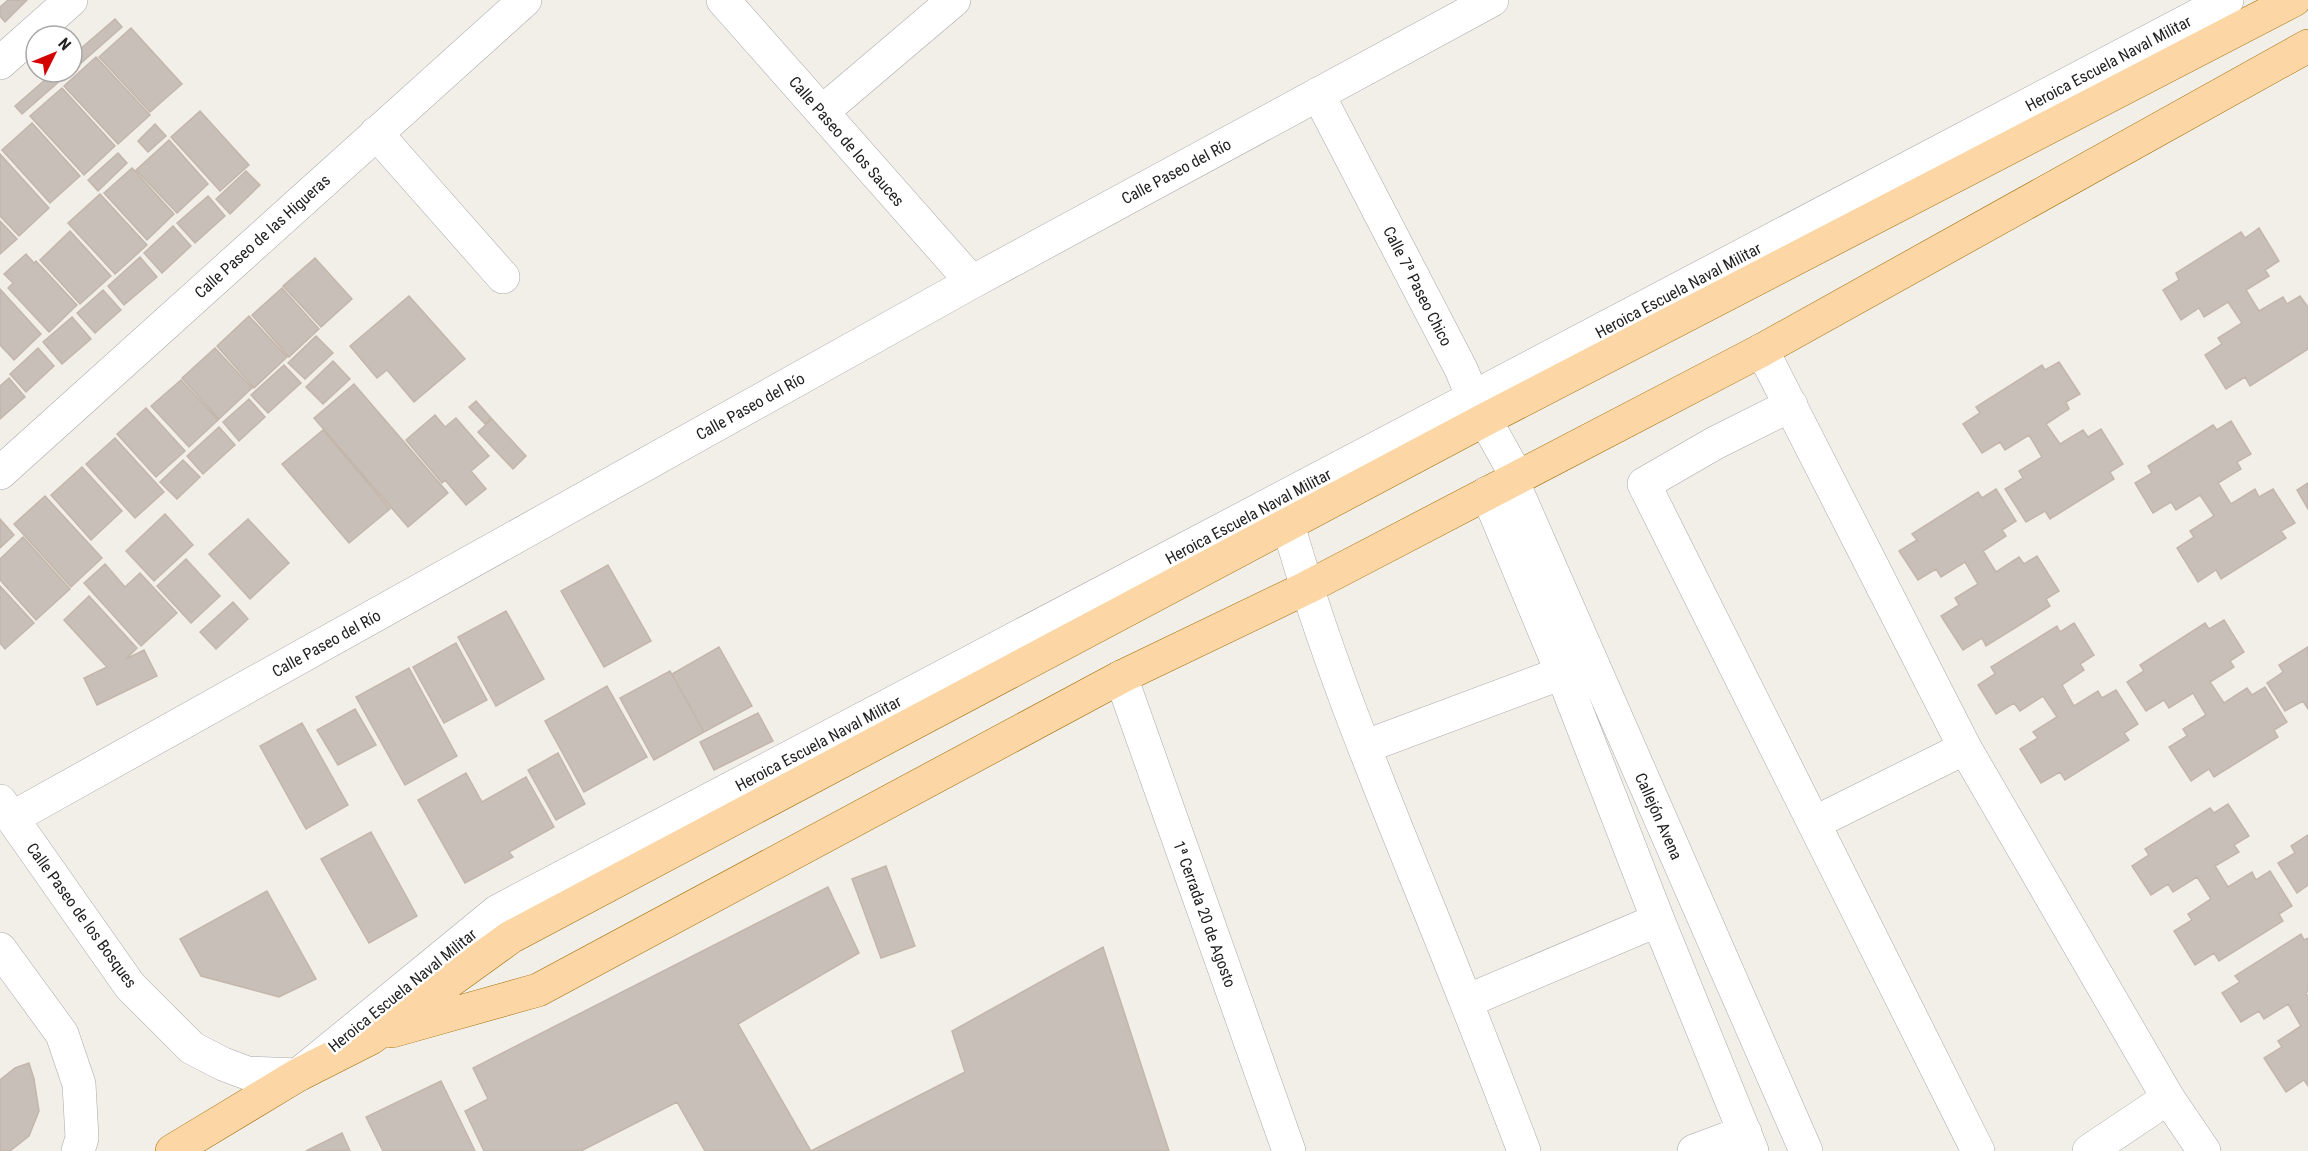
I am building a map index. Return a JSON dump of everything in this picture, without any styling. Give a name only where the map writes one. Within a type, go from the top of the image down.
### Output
[{"type":"main road","name":"Heroica Escuela Naval Militar","points":[[192,1146],[298,1075],[370,1038],[511,937],[1288,524],[1480,409],[2294,0]]},
{"type":"main road","name":"Heroica Escuela Naval Militar","points":[[370,1038],[538,990],[1121,677],[1306,588],[1762,350],[2308,46]]},
{"type":"street","points":[[0,63],[71,0]]},
{"type":"street","name":"Calle Paseo de las Higueras","points":[[0,473],[525,0]]},
{"type":"street","name":"Calle Paseo de los Sauces","points":[[723,0],[972,282]]},
{"type":"street","points":[[822,112],[954,0]]},
{"type":"street","name":"Calle Paseo del Río","points":[[6,809],[1492,0]]},
{"type":"street","name":"Heroica Escuela Naval Militar","points":[[298,1075],[498,911],[1480,409],[2227,0]]},
{"type":"street","name":"Calle 7ª Paseo Chico","points":[[1318,94],[1461,369],[1480,409],[1505,483]]},
{"type":"street","points":[[376,133],[503,277]]},
{"type":"street","points":[[1762,350],[1965,748],[2168,1098],[2204,1151]]},
{"type":"street","points":[[1791,405],[1715,443],[1644,484],[1978,1151]]},
{"type":"street","points":[[1505,483],[1562,672],[1658,920],[1749,1142],[1694,1151]]},
{"type":"street","name":"Callejón Avena","points":[[1505,483],[1806,1151]]},
{"type":"street","points":[[1288,524],[1306,588],[1364,747],[1467,1001],[1524,1151]]},
{"type":"street","points":[[1364,747],[1562,672]]},
{"type":"street","name":"1ª Cerrada 20 de Agosto","points":[[1121,677],[1289,1151]]},
{"type":"street","points":[[1814,823],[1965,748]]},
{"type":"street","name":"Calle Paseo de los Bosques","points":[[6,809],[130,986],[192,1048],[247,1073],[298,1075]]},
{"type":"street","points":[[1467,1001],[1658,920]]},
{"type":"street","points":[[0,949],[62,1034],[79,1084],[82,1138],[78,1151]]},
{"type":"street","points":[[2089,1151],[2168,1098]]},
{"type":"building","points":[[8,0],[27,0],[5,22],[0,16],[0,7]]},
{"type":"building","points":[[115,19],[122,27],[84,60],[84,46]]},
{"type":"building","points":[[131,28],[182,84],[150,112],[99,57]]},
{"type":"building","points":[[96,57],[150,115],[118,144],[64,86],[84,84],[84,68]]},
{"type":"building","points":[[40,84],[56,84],[22,114],[15,106]]},
{"type":"building","points":[[62,88],[115,146],[84,175],[30,116]]},
{"type":"building","points":[[200,111],[249,165],[220,191],[171,137]]},
{"type":"building","points":[[32,123],[80,176],[50,203],[2,150]]},
{"type":"building","points":[[155,124],[166,136],[148,152],[138,141]]},
{"type":"building","points":[[169,140],[208,184],[177,213],[136,170]]},
{"type":"building","points":[[118,153],[127,163],[98,191],[88,180]]},
{"type":"building","points":[[0,154],[49,208],[19,236],[0,216]]},
{"type":"building","points":[[132,168],[174,214],[147,240],[104,193]]},
{"type":"building","points":[[246,171],[260,185],[230,214],[216,199]]},
{"type":"building","points":[[100,194],[147,245],[115,274],[68,223]]},
{"type":"building","points":[[208,196],[225,216],[195,243],[177,223]]},
{"type":"building","points":[[0,221],[17,239],[0,254]]},
{"type":"building","points":[[173,226],[191,246],[162,273],[144,253]]},
{"type":"building","points":[[2259,228],[2279,261],[2265,270],[2269,276],[2246,290],[2259,311],[2283,297],[2287,304],[2300,296],[2308,307],[2308,349],[2250,386],[2245,377],[2226,389],[2205,355],[2222,344],[2218,338],[2242,323],[2228,302],[2204,317],[2199,308],[2181,320],[2163,290],[2179,280],[2176,273],[2241,232],[2245,238]]},
{"type":"building","points":[[70,231],[111,276],[80,304],[40,260]]},
{"type":"building","points":[[26,254],[34,263],[36,261],[77,305],[49,332],[8,288],[13,283],[4,274]]},
{"type":"building","points":[[140,257],[157,277],[124,305],[108,286]]},
{"type":"building","points":[[315,258],[352,299],[321,327],[283,286]]},
{"type":"building","points":[[282,288],[319,329],[289,357],[252,315]]},
{"type":"building","points":[[0,289],[41,334],[14,360],[0,345]]},
{"type":"building","points":[[103,290],[121,310],[95,333],[77,313]]},
{"type":"building","points":[[409,296],[465,359],[414,402],[387,370],[377,378],[350,346]]},
{"type":"building","points":[[249,316],[287,357],[254,388],[217,346]]},
{"type":"building","points":[[72,317],[91,339],[62,364],[43,342]]},
{"type":"building","points":[[316,336],[333,353],[305,379],[288,363]]},
{"type":"building","points":[[38,348],[54,366],[26,392],[10,374]]},
{"type":"building","points":[[215,348],[252,388],[219,419],[182,378]]},
{"type":"building","points":[[333,361],[350,379],[323,404],[306,387]]},
{"type":"building","points":[[2059,362],[2080,394],[2066,402],[2069,409],[2046,424],[2060,444],[2083,430],[2088,437],[2101,429],[2123,464],[2110,472],[2114,479],[2050,519],[2045,511],[2026,522],[2005,489],[2023,478],[2019,471],[2042,457],[2029,435],[2005,450],[2000,442],[1982,453],[1963,424],[1980,413],[1976,407],[2042,365],[2045,370]]},
{"type":"building","points":[[284,365],[301,383],[268,413],[251,395]]},
{"type":"building","points":[[9,378],[25,397],[0,419],[0,386]]},
{"type":"building","points":[[181,380],[218,420],[189,447],[151,406]]},
{"type":"building","points":[[354,384],[448,493],[408,527],[314,418]]},
{"type":"building","points":[[249,399],[265,417],[239,441],[223,422]]},
{"type":"building","points":[[476,401],[491,418],[485,424],[469,407]]},
{"type":"building","points":[[146,408],[185,451],[156,477],[117,434]]},
{"type":"building","points":[[435,415],[445,427],[456,418],[489,456],[471,471],[486,489],[466,505],[445,480],[442,483],[406,440]]},
{"type":"building","points":[[492,419],[526,456],[513,469],[478,432]]},
{"type":"building","points":[[2231,421],[2251,454],[2237,462],[2241,469],[2218,483],[2231,504],[2255,489],[2259,497],[2273,489],[2295,523],[2281,531],[2286,538],[2221,579],[2216,570],[2198,582],[2177,548],[2194,537],[2190,531],[2214,516],[2200,495],[2176,510],[2171,502],[2153,513],[2135,483],[2152,473],[2148,466],[2213,425],[2217,430]]},
{"type":"building","points":[[219,427],[235,445],[203,474],[187,456]]},
{"type":"building","points":[[323,430],[390,509],[349,543],[282,464]]},
{"type":"building","points":[[115,438],[164,492],[135,518],[86,464]]},
{"type":"building","points":[[183,460],[200,477],[177,499],[160,482]]},
{"type":"building","points":[[82,467],[122,511],[91,540],[51,495]]},
{"type":"building","points":[[2308,483],[2308,509],[2297,490]]},
{"type":"building","points":[[1996,489],[2016,521],[2002,530],[2006,536],[1983,551],[1996,572],[2019,557],[2024,564],[2037,556],[2059,591],[2046,599],[2050,606],[1986,646],[1982,638],[1963,650],[1941,616],[1959,605],[1955,598],[1978,584],[1965,562],[1941,577],[1936,569],[1918,580],[1899,551],[1917,540],[1912,534],[1978,492],[1982,498]]},
{"type":"building","points":[[45,496],[102,558],[71,587],[14,524]]},
{"type":"building","points":[[165,514],[193,545],[154,581],[126,551]]},
{"type":"building","points":[[0,519],[14,535],[0,548]]},
{"type":"building","points":[[248,519],[289,563],[250,599],[209,554]]},
{"type":"building","points":[[23,537],[70,589],[36,620],[0,580],[0,559]]},
{"type":"building","points":[[186,559],[220,596],[191,623],[157,586]]},
{"type":"building","points":[[105,564],[125,587],[140,573],[177,613],[141,646],[84,583]]},
{"type":"building","points":[[608,565],[651,641],[604,667],[561,591]]},
{"type":"building","points":[[0,586],[34,623],[5,649],[0,643]]},
{"type":"building","points":[[89,596],[137,648],[126,659],[144,650],[157,676],[97,705],[84,678],[107,667],[64,620]]},
{"type":"building","points":[[233,602],[248,619],[216,649],[200,632]]},
{"type":"building","points":[[506,611],[544,679],[496,706],[458,637]]},
{"type":"building","points":[[2224,620],[2244,652],[2230,661],[2234,667],[2210,682],[2224,703],[2247,688],[2252,695],[2265,687],[2287,722],[2274,730],[2278,737],[2214,777],[2209,769],[2191,781],[2169,747],[2187,736],[2183,729],[2206,715],[2193,693],[2169,708],[2164,700],[2146,711],[2127,682],[2144,671],[2140,665],[2205,623],[2209,629]]},
{"type":"building","points":[[2074,623],[2094,655],[2080,664],[2084,670],[2062,685],[2074,706],[2098,691],[2102,698],[2116,690],[2138,724],[2124,733],[2129,740],[2065,780],[2060,772],[2041,783],[2020,749],[2038,738],[2033,732],[2057,717],[2043,696],[2020,711],[2014,703],[1996,714],[1978,685],[1995,674],[1991,667],[2057,626],[2060,632]]},
{"type":"building","points":[[456,643],[487,700],[444,723],[413,667]]},
{"type":"building","points":[[719,647],[752,706],[704,732],[672,674]]},
{"type":"building","points":[[2308,647],[2308,709],[2303,701],[2285,711],[2267,683],[2283,672],[2279,665]]},
{"type":"building","points":[[409,668],[457,756],[405,785],[356,697]]},
{"type":"building","points":[[670,671],[704,732],[654,760],[620,698]]},
{"type":"building","points":[[607,686],[647,757],[584,792],[545,721]]},
{"type":"building","points":[[355,709],[376,745],[338,765],[317,730]]},
{"type":"building","points":[[758,713],[773,741],[714,770],[700,742]]},
{"type":"building","points":[[302,723],[348,805],[306,829],[260,746]]},
{"type":"building","points":[[558,753],[585,804],[556,820],[528,770]]},
{"type":"building","points":[[466,773],[482,802],[526,777],[554,827],[509,852],[513,857],[465,883],[418,800]]},
{"type":"building","points":[[2228,804],[2249,836],[2234,845],[2239,852],[2215,866],[2228,887],[2252,872],[2256,880],[2270,871],[2292,906],[2279,914],[2283,921],[2219,961],[2214,953],[2195,965],[2174,931],[2192,920],[2188,914],[2211,899],[2197,877],[2173,892],[2168,884],[2151,895],[2132,866],[2149,855],[2145,849],[2210,808],[2214,813]]},
{"type":"building","points":[[371,832],[417,916],[369,943],[321,859]]},
{"type":"building","points":[[2308,835],[2308,885],[2297,893],[2278,863],[2295,853],[2291,846]]},
{"type":"building","points":[[886,866],[915,946],[881,958],[852,879]]},
{"type":"building","points":[[828,887],[859,953],[738,1024],[811,1151],[705,1151],[677,1102],[581,1151],[484,1151],[465,1111],[488,1099],[473,1068]]},
{"type":"building","points":[[267,891],[316,979],[279,997],[201,976],[180,939]]},
{"type":"building","points":[[2301,934],[2304,940],[2308,938],[2308,991],[2306,993],[2308,997],[2308,1086],[2304,1080],[2286,1092],[2264,1058],[2282,1047],[2278,1041],[2301,1026],[2288,1004],[2264,1019],[2259,1011],[2241,1022],[2222,993],[2240,982],[2235,976]]},
{"type":"building","points":[[1103,947],[1169,1151],[811,1151],[965,1072],[952,1031]]},
{"type":"building","points":[[29,1063],[39,1111],[29,1136],[10,1151],[0,1151],[0,1080],[15,1068]]},
{"type":"building","points":[[441,1081],[475,1151],[383,1151],[366,1117]]},
{"type":"building","points":[[342,1133],[350,1151],[306,1151]]}]
